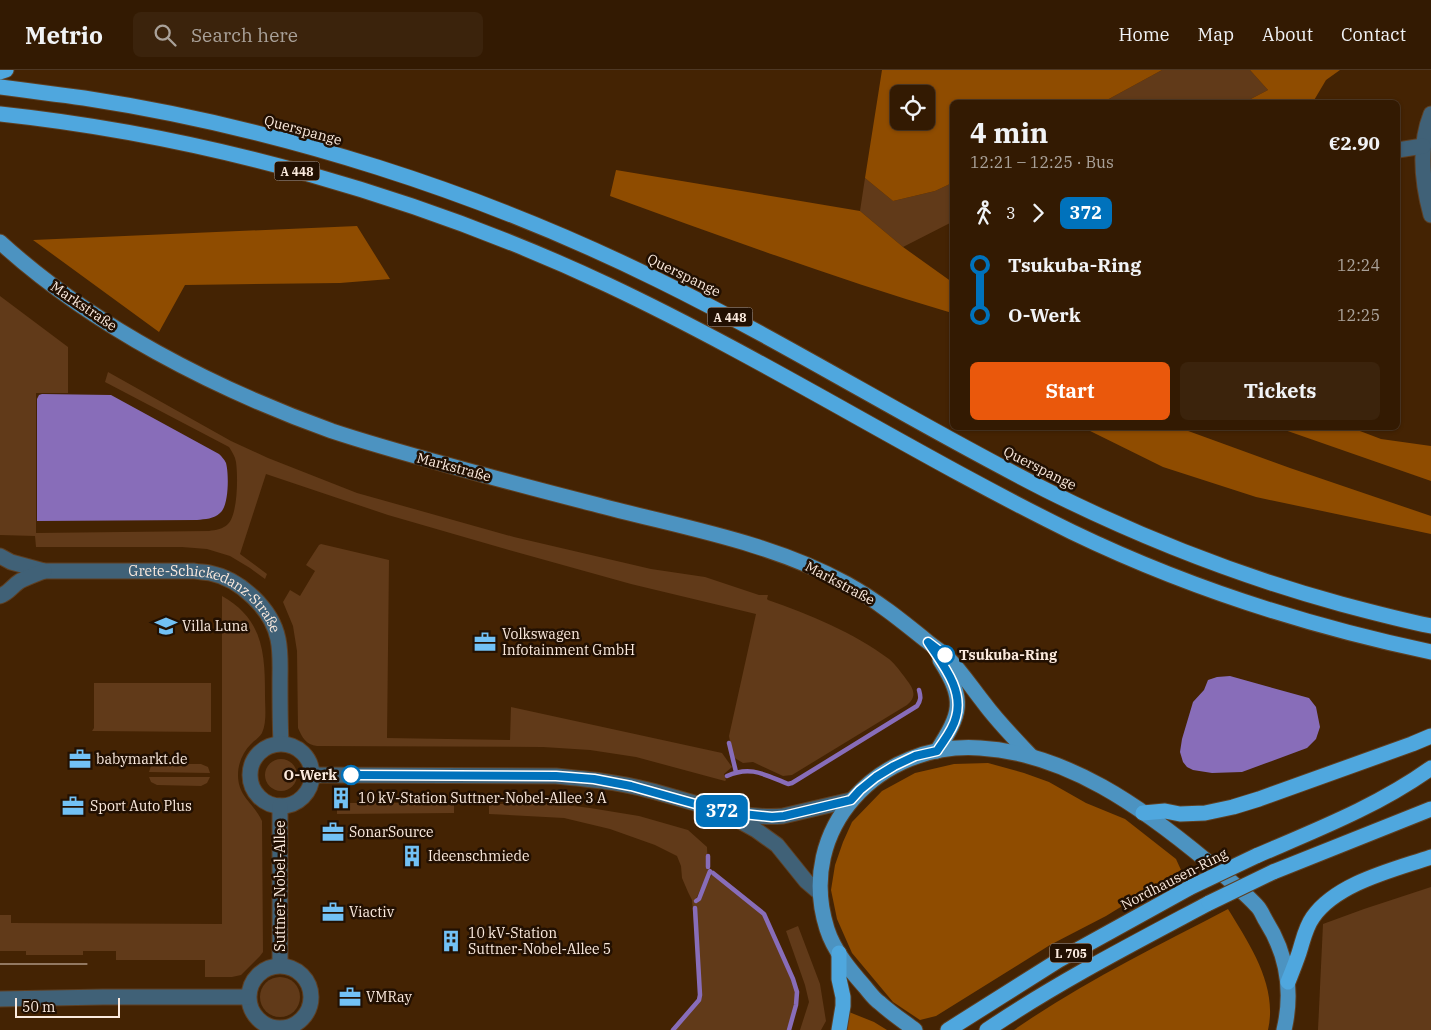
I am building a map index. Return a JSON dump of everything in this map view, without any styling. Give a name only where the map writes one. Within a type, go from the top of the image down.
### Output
[{"type":"highway","points":[[0,72],[6,70]]},
{"type":"highway","name":"Querspange","points":[[0,87],[86,98],[220,125],[330,153],[462,196],[567,238],[656,279],[756,331],[1002,467],[1115,522],[1193,556],[1292,590],[1431,626]]},
{"type":"highway","name":"A 448","points":[[0,114],[105,129],[225,153],[309,174],[451,220],[582,273],[667,314],[767,367],[985,488],[1110,549],[1206,588],[1287,616],[1360,636],[1431,652]]},
{"type":"highway","points":[[1143,813],[1165,811],[1180,814],[1205,813],[1233,807],[1431,736]]},
{"type":"highway","name":"Nordhausen-Ring","points":[[951,1028],[1058,960],[1191,887],[1380,800],[1427,770]]},
{"type":"highway","name":"L 705","points":[[987,1030],[1018,1009],[1066,981],[1209,903],[1273,872],[1431,809]]},
{"type":"highway","points":[[1288,982],[1305,933],[1312,918],[1322,906],[1336,895],[1354,885],[1431,857]]},
{"type":"highway","points":[[839,954],[839,979],[843,1006],[839,1030]]},
{"type":"main road","name":"Markstraße","points":[[0,242],[53,286],[121,331],[173,361],[274,409],[392,450],[750,544],[786,556],[818,570],[873,600],[945,655],[970,684],[995,718],[1031,756]]},
{"type":"main road","name":"Markstraße","points":[[928,642],[950,676],[956,691],[958,706],[956,718],[951,729],[937,751]]},
{"type":"main road","points":[[915,1030],[878,1002],[839,954],[827,930],[820,893],[821,867],[828,840],[837,821],[851,800],[871,781],[894,766],[915,756],[956,748],[980,748],[1005,750],[1031,756],[1067,769],[1100,786],[1143,813],[1230,880],[1258,908],[1274,933],[1284,959],[1288,982],[1288,1008],[1284,1030]]},
{"type":"street","points":[[1431,114],[1423,146],[1422,163],[1431,215]]},
{"type":"street","points":[[1400,150],[1423,146]]},
{"type":"street","name":"Grete-Schickedanz-Straße","points":[[5,559],[44,571],[194,571],[211,573],[245,589],[262,605],[278,637],[280,654],[281,743]]},
{"type":"street","name":"Grete-Schickedanz-Straße","points":[[0,596],[7,593],[21,581],[44,571]]},
{"type":"street","points":[[281,743],[289,744],[303,752],[308,759],[312,775],[556,776],[584,778],[631,786],[724,812],[772,817],[784,816],[851,800]]},
{"type":"street","name":"Suttner-Nobel-Allee","points":[[281,743],[262,749],[255,756],[249,775],[255,793],[262,800],[270,804],[290,805],[306,794],[312,775]]},
{"type":"street","name":"Suttner-Nobel-Allee","points":[[280,806],[280,965]]},
{"type":"street","points":[[724,812],[756,830],[777,846],[806,881],[820,893]]},
{"type":"street","name":"Suttner-Nobel-Allee","points":[[280,965],[296,970],[307,982],[310,989],[310,1005],[302,1019],[288,1027],[279,1028],[264,1024],[257,1018],[252,1012],[248,997],[253,980],[258,974],[264,969],[280,965]]},
{"type":"street","points":[[0,999],[248,997]]},
{"type":"shaded area","points":[[882,70],[1162,70],[1107,100],[950,100],[950,184],[935,191],[893,201],[865,178]]},
{"type":"shaded area","points":[[1162,70],[1250,70],[1268,90],[1249,100],[1107,100]]},
{"type":"shaded area","points":[[1250,70],[1340,70],[1326,80],[1314,100],[1249,100],[1268,90]]},
{"type":"shaded area","points":[[616,170],[860,211],[903,247],[950,281],[950,312],[823,272],[610,196]]},
{"type":"shaded area","points":[[865,178],[893,201],[935,191],[950,184],[950,223],[903,247],[860,211]]},
{"type":"shaded area","points":[[357,226],[390,279],[340,283],[185,285],[159,332],[33,240]]},
{"type":"shaded area","points":[[0,296],[68,347],[68,393],[36,393],[36,533],[209,531],[224,527],[231,519],[237,494],[237,476],[236,460],[229,447],[105,382],[108,372],[231,441],[268,458],[357,493],[514,537],[651,569],[705,577],[759,595],[768,595],[768,600],[831,625],[889,659],[911,686],[912,698],[907,705],[792,775],[783,776],[753,762],[743,763],[733,757],[729,736],[756,614],[631,584],[509,550],[388,515],[266,474],[240,554],[267,574],[265,579],[230,556],[207,549],[182,547],[36,547],[35,536],[0,535]]},
{"type":"shaded area","points":[[42,394],[111,395],[219,454],[226,463],[228,474],[227,497],[223,509],[215,516],[197,520],[37,521],[37,399]]},
{"type":"shaded area","points":[[1088,430],[1186,430],[1431,516],[1431,534],[1256,497],[1163,467]]},
{"type":"shaded area","points":[[1285,430],[1357,430],[1381,439],[1431,446],[1431,481]]},
{"type":"shaded area","points":[[321,544],[389,560],[387,738],[510,740],[511,707],[722,753],[732,767],[724,774],[726,780],[636,757],[590,750],[543,747],[317,746],[310,744],[298,728],[297,651],[293,626],[283,602],[290,590],[300,596],[315,571],[306,565]]},
{"type":"shaded area","points":[[222,596],[236,605],[254,626],[259,638],[264,665],[264,729],[261,735],[243,754],[238,775],[243,794],[262,821],[263,952],[241,975],[205,977],[205,960],[116,960],[116,951],[83,951],[83,955],[26,955],[26,951],[0,951],[0,915],[11,915],[11,923],[222,924]]},
{"type":"shaded area","points":[[1230,676],[1309,698],[1316,707],[1320,727],[1316,739],[1307,748],[1242,772],[1212,773],[1193,770],[1187,767],[1183,762],[1180,752],[1193,702],[1204,690],[1208,680]]},
{"type":"shaded area","points":[[94,683],[211,683],[211,732],[92,731],[94,728]]},
{"type":"shaded area","points":[[281,759],[287,760],[292,764],[296,769],[296,781],[292,786],[287,790],[281,791],[275,790],[270,786],[266,781],[265,775],[266,769],[270,764],[275,760]]},
{"type":"shaded area","points":[[988,763],[1049,782],[1086,803],[1125,819],[1176,859],[1181,870],[1106,916],[1050,945],[936,1016],[920,1020],[893,1002],[852,953],[837,919],[831,890],[835,865],[852,822],[882,791],[915,773],[954,764]]},
{"type":"shaded area","points":[[154,764],[201,764],[208,767],[210,773],[149,772]]},
{"type":"shaded area","points":[[149,777],[210,777],[207,783],[201,786],[157,785],[151,782]]},
{"type":"shaded area","points":[[337,803],[454,803],[454,813],[337,814]]},
{"type":"shaded area","points":[[489,804],[542,804],[590,808],[639,816],[688,830],[707,847],[708,873],[696,899],[697,903],[712,874],[762,912],[796,991],[795,1006],[789,1030],[671,1030],[700,998],[692,900],[682,878],[681,866],[677,856],[655,845],[610,829],[564,818],[489,814]]},
{"type":"shaded area","points":[[1431,887],[1431,1030],[1318,1030],[1323,924]]},
{"type":"shaded area","points":[[1228,909],[1253,952],[1266,982],[1270,1014],[1268,1030],[1014,1030],[1092,981]]},
{"type":"shaded area","points":[[798,926],[820,984],[826,1021],[821,1030],[800,1030],[809,1002],[786,931]]},
{"type":"shaded area","points":[[276,977],[284,977],[291,980],[297,986],[300,997],[297,1008],[291,1014],[284,1017],[276,1017],[269,1014],[263,1008],[260,1001],[260,993],[263,986],[269,980]]},
{"type":"shaded area","points":[[849,1012],[874,1022],[887,1030],[847,1030]]},
{"type":"waterway","points":[[727,776],[743,771],[751,771],[788,784],[792,783],[917,706],[920,698],[919,690]]},
{"type":"waterway","points":[[729,743],[736,772]]},
{"type":"waterway","points":[[708,856],[708,867]]},
{"type":"waterway","points":[[696,901],[699,899],[710,871]]},
{"type":"waterway","points":[[713,873],[764,914],[797,992],[796,1005],[789,1030]]},
{"type":"waterway","points":[[673,1030],[699,1000],[700,995],[695,908]]},
{"type":"tram line","points":[[0,964],[87,964]]},
{"type":"bus line","name":"372","points":[[351,775],[506,775],[594,779],[651,790],[724,812],[772,817],[784,816],[851,800],[876,777],[894,766],[915,756],[937,751],[951,729],[956,718],[958,706],[956,691],[950,676],[928,642],[945,655]]},
{"type":"place","name":"Villa Luna","points":[[166,626]]},
{"type":"place","name":"Volkswagen Infotainment GmbH","points":[[485,642]]},
{"type":"place","name":"Tsukuba-Ring","points":[[945,655]]},
{"type":"place","name":"babymarkt.de","points":[[80,759]]},
{"type":"place","name":"O-Werk","points":[[351,775]]},
{"type":"place","name":"10 kV-Station Suttner-Nobel-Allee 3 A","points":[[341,798]]},
{"type":"place","name":"Sport Auto Plus","points":[[73,806]]},
{"type":"place","name":"SonarSource","points":[[333,832]]},
{"type":"place","name":"Ideenschmiede","points":[[412,856]]},
{"type":"place","name":"Viactiv","points":[[333,912]]},
{"type":"place","name":"10 kV-Station Suttner-Nobel-Allee 5","points":[[451,941]]},
{"type":"place","name":"VMRay","points":[[350,997]]}]
